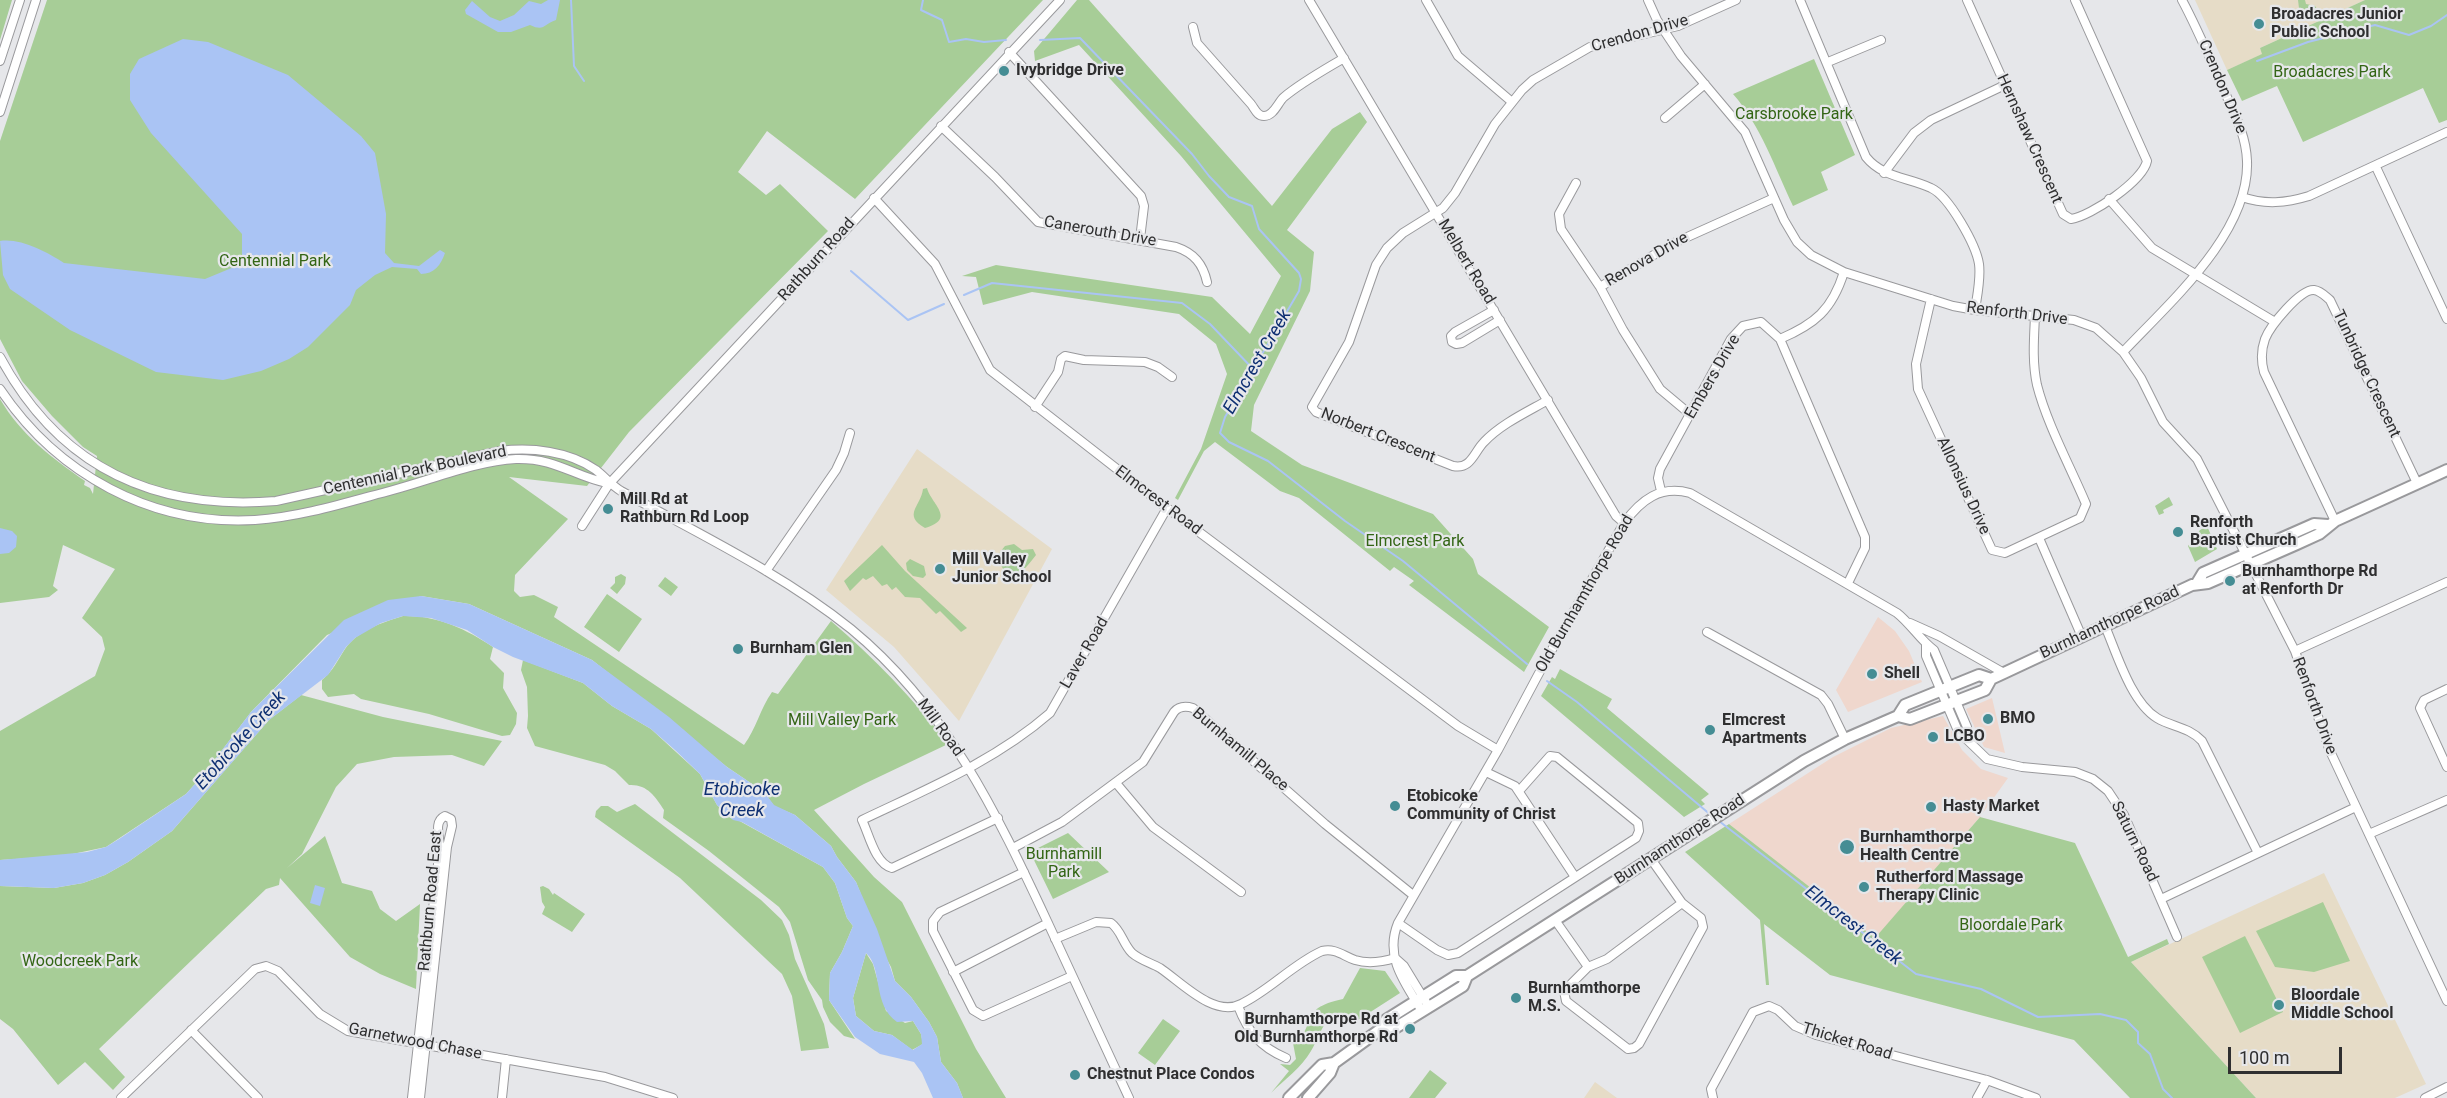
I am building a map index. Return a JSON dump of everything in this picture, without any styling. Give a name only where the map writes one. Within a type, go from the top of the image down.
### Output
[{"type":"main road","name":"Burnhamthorpe Road","points":[[1898,716],[1910,719],[1985,690],[1991,679],[2197,583],[2208,583],[2319,534],[2331,523],[2447,470]]},
{"type":"main road","name":"Burnhamthorpe Road","points":[[2197,583],[2203,573],[2244,554],[2314,524],[2331,523]]},
{"type":"main road","name":"Burnhamthorpe Road","points":[[1289,1098],[1322,1065],[1334,1063],[1381,1029],[1386,1020],[1423,1004],[1456,976],[1467,976],[1731,807],[1845,739],[1898,716],[1905,705],[1979,675],[1991,679]]},
{"type":"main road","name":"Burnhamthorpe Road","points":[[1308,1098],[1330,1073],[1334,1063]]},
{"type":"street","points":[[0,61],[20,0]]},
{"type":"street","points":[[0,112],[36,0]]},
{"type":"street","name":"Rathburn Road","points":[[582,526],[609,484],[1059,0]]},
{"type":"street","name":"Melbert Road","points":[[1309,0],[1616,516],[1624,523]]},
{"type":"street","points":[[1426,0],[1458,56],[1512,102]]},
{"type":"street","name":"Renforth Drive","points":[[1648,0],[1681,56],[1745,132],[1784,220],[1797,242],[1811,255],[1844,272],[1975,310],[2074,320],[2107,336],[2123,352],[2141,378],[2163,422],[2197,459],[2295,651],[2330,751],[2447,1000]]},
{"type":"street","name":"Crendon Drive","points":[[1436,212],[1443,208],[1455,193],[1495,123],[1533,80],[1590,47],[1664,30],[1736,0]]},
{"type":"street","points":[[1800,0],[1866,157],[1884,173],[1939,192],[1956,213],[1979,264],[1975,310]]},
{"type":"street","name":"Hernshaw Crescent","points":[[1967,0],[2063,214],[2071,219],[2083,217],[2109,199],[2140,175],[2145,169],[2146,161],[2075,0]]},
{"type":"street","name":"Crendon Drive","points":[[2123,352],[2194,275],[2234,218],[2242,197],[2247,168],[2242,132],[2182,0]]},
{"type":"street","points":[[1193,27],[1197,43],[1251,104],[1257,114],[1264,116],[1274,111],[1284,97],[1344,58]]},
{"type":"street","points":[[1828,63],[1881,39]]},
{"type":"street","points":[[1009,52],[1141,196],[1144,206],[1140,239]]},
{"type":"street","points":[[1665,118],[1705,84]]},
{"type":"street","points":[[1884,173],[1914,134],[1931,120],[2004,84]]},
{"type":"street","name":"Canerouth Drive","points":[[940,126],[995,177],[1038,222],[1176,247],[1192,254],[1202,267],[1207,282]]},
{"type":"street","points":[[2242,197],[2263,202],[2293,201],[2323,191],[2447,132]]},
{"type":"street","points":[[2376,167],[2447,319]]},
{"type":"street","points":[[1576,183],[1559,214],[1559,224],[1581,262],[1600,287]]},
{"type":"street","name":"Elmcrest Road","points":[[874,198],[935,264],[990,370],[1167,508],[1458,726],[1498,750]]},
{"type":"street","name":"Renova Drive","points":[[1691,415],[1660,389],[1623,330],[1600,287],[1674,243],[1774,198]]},
{"type":"street","points":[[2109,199],[2152,248],[2275,322]]},
{"type":"street","name":"Norbert Crescent","points":[[1436,212],[1403,233],[1376,265],[1349,342],[1313,404],[1314,410],[1453,466],[1461,467],[1469,463],[1491,435],[1548,400]]},
{"type":"street","points":[[1844,272],[1826,309],[1817,320],[1802,330],[1780,339],[1865,537],[1866,548],[1848,583]]},
{"type":"street","name":"Tunbridge Crescent","points":[[2331,523],[2264,372],[2261,354],[2265,339],[2275,322],[2304,293],[2312,290],[2320,292],[2330,300],[2417,483]]},
{"type":"street","name":"Allonsius Drive","points":[[1931,299],[1916,364],[1918,389],[1992,550],[2005,553],[2080,518],[2086,504],[2042,402],[2037,382],[2034,350],[2035,316]]},
{"type":"street","points":[[1494,310],[1455,332],[1451,336],[1452,342],[1459,344],[1500,320]]},
{"type":"street","name":"Embers Drive","points":[[1660,491],[1658,478],[1660,469],[1731,339],[1743,326],[1761,322],[1780,339]]},
{"type":"street","points":[[1035,407],[1058,372],[1061,359],[1065,356],[1084,360],[1145,362],[1172,376]]},
{"type":"street","name":"Centennial Park Boulevard","points":[[0,357],[19,390],[34,409],[85,456],[126,480],[156,491],[196,501],[240,504],[276,501],[513,449],[549,452],[567,457],[596,470],[609,484]]},
{"type":"street","name":"Centennial Park Boulevard","points":[[0,389],[37,436],[83,474],[108,489],[136,501],[191,516],[240,520],[278,517],[348,502],[501,460],[546,462],[609,484]]},
{"type":"street","points":[[766,571],[836,470],[850,433]]},
{"type":"street","name":"Mill Road","points":[[609,484],[801,592],[867,643],[924,704],[970,768],[998,818],[1129,1098]]},
{"type":"street","points":[[1660,491],[1680,490],[1690,493],[1848,583],[1910,623],[1939,636],[2004,673]]},
{"type":"street","name":"Old Burnhamthorpe Road","points":[[1395,958],[1392,945],[1398,923],[1486,772],[1546,660],[1624,523],[1641,503],[1660,491]]},
{"type":"street","name":"Laver Road","points":[[998,818],[895,867],[886,866],[878,858],[862,820],[970,768],[1027,732],[1050,713],[1167,508]]},
{"type":"street","points":[[2039,538],[2082,637]]},
{"type":"street","points":[[2295,651],[2447,582]]},
{"type":"street","points":[[1910,623],[1926,644],[1926,656],[1946,689],[1952,704]]},
{"type":"street","points":[[2105,626],[2135,693],[2144,707],[2156,717],[2186,728],[2202,741],[2258,853]]},
{"type":"street","points":[[1707,632],[1821,695],[1828,704],[1845,739]]},
{"type":"street","points":[[1926,644],[1939,636]]},
{"type":"street","points":[[2447,689],[2424,700],[2420,708],[2447,767]]},
{"type":"street","name":"Saturn Road","points":[[1952,704],[1958,731],[1968,739],[1978,753],[1997,762],[2074,772],[2101,785],[2120,806],[2177,937]]},
{"type":"street","name":"Burnhamill Place","points":[[1013,848],[1062,822],[1143,762],[1177,709],[1188,706],[1325,824],[1413,895]]},
{"type":"street","points":[[1398,923],[1437,950],[1448,955],[1458,953],[1636,838],[1639,831],[1638,823],[1557,757],[1550,756],[1518,791]]},
{"type":"street","points":[[1486,772],[1515,786],[1575,877]]},
{"type":"street","points":[[1116,783],[1153,827],[1241,892]]},
{"type":"street","points":[[2369,834],[2447,800]]},
{"type":"street","points":[[2161,899],[2356,807]]},
{"type":"street","name":"Rathburn Road East","points":[[412,1098],[422,1045],[447,846],[452,823],[449,817],[445,816],[438,824],[440,846],[422,1045],[420,1098]]},
{"type":"street","points":[[1651,859],[1682,903],[1701,918],[1703,930],[1635,1048],[1626,1048],[1565,1000],[1564,990],[1588,967],[1607,959],[1682,903]]},
{"type":"street","points":[[1024,872],[940,912],[933,921],[933,931],[973,1010],[983,1016],[1072,976]]},
{"type":"street","points":[[1555,920],[1588,967]]},
{"type":"street","points":[[1055,939],[1096,922],[1112,923],[1130,951],[1139,958],[1161,969],[1206,1002],[1238,1006],[1322,951],[1333,950],[1366,962],[1395,958],[1404,966],[1423,1004]]},
{"type":"street","points":[[953,972],[1048,923]]},
{"type":"street","name":"Garnetwood Chase","points":[[121,1098],[255,969],[266,966],[278,971],[320,1014],[348,1031],[605,1077],[673,1098]]},
{"type":"street","points":[[1238,1006],[1246,1025],[1257,1041],[1271,1052],[1286,1059]]},
{"type":"street","name":"Thicket Road","points":[[1712,1096],[1753,1012],[1765,1006],[1773,1007],[1795,1026],[1816,1035],[1987,1080],[2036,1098]]},
{"type":"street","points":[[192,1030],[258,1098]]},
{"type":"street","points":[[502,1098],[506,1059]]},
{"type":"street","points":[[1977,1098],[1987,1080]]},
{"type":"street","points":[[2425,1098],[2447,1087]]},
{"type":"shaded area","name":"Broadacres Junior Public School","points":[[2195,0],[2365,0],[2260,48],[2263,54],[2227,70]]},
{"type":"shaded area","name":"Mill Valley Junior School","points":[[917,449],[1052,549],[959,721],[894,647],[826,590]]},
{"type":"shaded area","points":[[1878,617],[1895,631],[1909,651],[1922,682],[1848,712],[1836,690]]},
{"type":"shaded area","points":[[1992,698],[2005,753],[1984,747],[1966,709]]},
{"type":"shaded area","points":[[1943,716],[1962,750],[1981,769],[2008,778],[1980,817],[1875,939],[1729,824],[1833,757],[1891,728]]},
{"type":"shaded area","name":"Bloordale Middle School","points":[[2324,873],[2426,1084],[2395,1098],[2256,1098],[2131,962]]},
{"type":"shaded area","points":[[1595,1082],[1617,1098],[1584,1098]]},
{"type":"green space","points":[[0,0],[12,0],[0,40]]},
{"type":"green space","name":"Centennial Park","points":[[47,0],[1043,0],[855,199],[767,131],[738,172],[766,195],[780,184],[828,231],[629,432],[587,486],[509,477],[568,519],[515,575],[514,591],[520,597],[534,595],[558,607],[554,617],[744,745],[772,692],[778,694],[831,621],[893,680],[935,727],[948,744],[814,810],[874,877],[902,902],[976,1049],[1006,1098],[963,1098],[957,1083],[941,1062],[937,1037],[929,1022],[911,997],[895,981],[856,882],[831,846],[795,815],[774,806],[764,792],[727,767],[592,660],[469,604],[421,596],[327,635],[251,712],[186,794],[106,847],[63,856],[0,860],[0,731],[95,676],[105,649],[102,637],[82,618],[115,569],[63,545],[53,586],[58,590],[49,597],[0,603],[0,399],[27,435],[85,481],[84,485],[90,488],[93,494],[97,456],[83,447],[52,416],[22,381],[0,339],[0,141]]},
{"type":"green space","name":"Elmcrest Park","points":[[1077,0],[1089,0],[1272,206],[1332,129],[1360,112],[1367,122],[1287,230],[1314,252],[1310,291],[1254,405],[1251,431],[1302,465],[1433,514],[1473,559],[1478,574],[1549,627],[1524,672],[1409,585],[1414,581],[1394,567],[1390,571],[1299,498],[1280,491],[1215,442],[1204,451],[1178,500],[1175,498],[1201,449],[1227,374],[1216,344],[1179,314],[1032,292],[983,305],[976,277],[962,276],[996,265],[1212,297],[1250,334],[1281,276],[1181,156],[1079,45],[1035,61],[1034,51]]},
{"type":"green space","points":[[2298,0],[2305,0],[2306,4],[2315,6],[2322,16],[2313,21],[2306,20],[2299,8]]},
{"type":"green space","name":"Broadacres Park","points":[[2365,0],[2447,0],[2447,120],[2439,123],[2423,88],[2303,142],[2277,86],[2242,101],[2227,70],[2262,54],[2260,48]]},
{"type":"green space","name":"Carsbrooke Park","points":[[1814,59],[1855,155],[1821,172],[1828,190],[1793,206],[1760,133],[1733,94]]},
{"type":"green space","points":[[927,488],[941,516],[934,524],[925,528],[918,523],[914,514],[923,489]]},
{"type":"green space","points":[[2169,497],[2173,505],[2159,515],[2155,506]]},
{"type":"green space","points":[[2207,526],[2217,549],[2195,562],[2188,546],[2200,530]]},
{"type":"green space","points":[[1014,544],[1022,550],[1033,549],[1036,555],[1020,572],[1006,574],[998,560],[1000,552],[1005,546]]},
{"type":"green space","points":[[882,545],[905,571],[967,628],[961,632],[940,611],[936,614],[920,598],[905,597],[896,587],[892,590],[887,584],[882,586],[873,576],[866,580],[863,578],[850,591],[844,581]]},
{"type":"green space","points":[[910,559],[924,566],[926,575],[923,578],[913,576],[907,570],[906,563]]},
{"type":"green space","points":[[621,574],[626,577],[625,584],[617,594],[610,588],[615,583],[615,577]]},
{"type":"green space","points":[[665,577],[678,587],[671,596],[658,586]]},
{"type":"green space","points":[[607,594],[642,619],[619,652],[584,627]]},
{"type":"green space","points":[[403,616],[428,618],[451,624],[493,647],[490,659],[504,673],[503,688],[517,713],[516,724],[510,735],[502,736],[429,714],[361,699],[354,694],[328,697],[322,689],[322,680],[350,643],[371,628]]},
{"type":"green space","points":[[523,660],[583,683],[612,706],[651,729],[700,774],[717,805],[725,813],[823,867],[835,883],[847,918],[853,926],[830,973],[829,1000],[855,1039],[844,1036],[830,1022],[822,1000],[808,980],[790,922],[779,907],[709,851],[663,818],[664,810],[646,789],[629,785],[605,765],[535,746],[527,728],[527,687],[521,670]]},
{"type":"green space","points":[[1560,669],[1612,699],[1607,708],[1709,794],[1701,800],[1705,804],[1684,817],[1541,696],[1552,677],[1555,679]]},
{"type":"green space","name":"Woodcreek Park","points":[[301,695],[383,717],[502,741],[484,766],[452,755],[394,757],[357,764],[336,787],[302,854],[287,868],[325,836],[342,883],[372,891],[380,909],[396,921],[420,904],[416,989],[380,974],[350,957],[280,878],[279,885],[266,889],[99,1049],[125,1077],[113,1090],[85,1062],[58,1085],[13,1029],[0,1019],[0,886],[54,888],[83,883],[105,875],[128,862],[172,831],[269,720]]},
{"type":"green space","points":[[635,804],[761,900],[782,920],[789,935],[795,959],[824,1024],[829,1048],[801,1051],[792,996],[782,974],[680,878],[595,817],[596,811],[601,806],[608,806],[617,812]]},
{"type":"green space","name":"Bloordale Park","points":[[1980,817],[2075,843],[2128,957],[2167,939],[2169,944],[2131,962],[2256,1098],[2130,1098],[2074,1040],[1830,975],[1764,924],[1769,985],[1766,985],[1760,920],[1685,852],[1729,824],[1875,938]]},
{"type":"green space","name":"Burnhamill Park","points":[[1068,833],[1109,872],[1053,899],[1030,852]]},
{"type":"green space","points":[[543,886],[553,895],[554,893],[585,914],[572,932],[542,914],[545,907],[540,887]]},
{"type":"green space","points":[[2323,902],[2350,961],[2314,972],[2275,967],[2256,931]]},
{"type":"green space","points":[[2245,936],[2283,1012],[2240,1033],[2202,957]]},
{"type":"green space","points":[[866,953],[873,964],[886,1011],[905,1023],[913,1021],[921,1034],[923,1044],[912,1050],[892,1035],[874,1031],[856,1016],[853,998]]},
{"type":"green space","points":[[1360,968],[1385,971],[1400,993],[1358,1020],[1346,1017],[1331,1018],[1326,1022],[1303,1062],[1271,1093],[1289,1071],[1280,1064],[1290,1065],[1296,1059],[1293,1043],[1305,1031],[1313,1013],[1328,1003],[1343,999]]},
{"type":"green space","points":[[1163,1019],[1180,1031],[1155,1065],[1138,1053]]},
{"type":"green space","points":[[1430,1070],[1447,1083],[1435,1098],[1409,1098]]},
{"type":"water","points":[[548,0],[560,0],[556,20],[541,28],[530,25],[511,32],[498,32],[466,14],[465,10],[472,1],[490,17],[500,21],[514,15],[529,1],[541,4]]},
{"type":"water","points":[[183,39],[208,42],[288,75],[361,136],[375,153],[386,214],[385,253],[394,263],[419,266],[440,250],[445,253],[439,265],[430,272],[421,274],[417,269],[392,267],[375,275],[356,290],[350,305],[308,347],[289,359],[261,371],[223,380],[156,372],[70,330],[10,289],[3,275],[0,241],[34,247],[64,263],[205,279],[234,267],[242,256],[242,234],[151,133],[130,100],[130,74],[139,59]]},
{"type":"water","points":[[0,528],[12,531],[17,536],[16,547],[9,553],[0,554]]},
{"type":"water","name":"Etobicoke Creek","points":[[421,596],[469,604],[592,660],[669,717],[727,767],[764,792],[774,805],[795,815],[831,846],[856,882],[877,929],[895,981],[911,997],[929,1022],[937,1037],[941,1062],[957,1083],[963,1098],[933,1098],[922,1073],[914,1062],[880,1054],[855,1037],[829,1000],[830,973],[853,926],[847,918],[835,883],[823,867],[742,822],[733,820],[717,805],[700,774],[675,750],[651,729],[612,706],[583,683],[513,657],[467,630],[431,618],[403,616],[381,623],[355,638],[346,647],[328,675],[269,720],[172,831],[128,862],[105,875],[83,883],[54,888],[0,886],[0,860],[87,852],[106,847],[186,794],[251,712],[344,620],[388,600]],"holes":[[[866,953],[871,960],[881,997],[889,1015],[897,1022],[913,1021],[921,1034],[922,1044],[913,1050],[892,1035],[874,1031],[856,1016],[853,998]]]},
{"type":"water","points":[[315,885],[325,888],[320,906],[310,903]]},
{"type":"waterway","points":[[571,0],[574,66],[584,81]]},
{"type":"waterway","name":"Elmcrest Creek","points":[[923,0],[921,10],[942,20],[949,42],[966,39],[984,42],[1006,40]]},
{"type":"waterway","points":[[2257,61],[2308,42],[2375,25],[2409,35],[2431,26],[2447,15]]},
{"type":"waterway","name":"Elmcrest Creek","points":[[1040,40],[1080,38],[1192,154],[1229,197],[1252,206],[1259,229],[1299,273],[1301,279],[1299,291],[1225,417],[1220,433],[1229,442],[1268,461],[1345,521],[1403,561],[1527,664]]},
{"type":"waterway","points":[[851,271],[908,320],[944,304]]},
{"type":"waterway","points":[[964,295],[992,283],[1182,303],[1210,324],[1254,370]]},
{"type":"waterway","name":"Elmcrest Creek","points":[[1547,681],[1577,702],[1712,816]]},
{"type":"waterway","name":"Elmcrest Creek","points":[[1719,821],[1916,974],[1981,989],[2038,1017],[2100,1014],[2126,1020],[2138,1032],[2138,1043],[2150,1054],[2163,1089],[2172,1098]]},
{"type":"place","name":"Broadacres Junior Public School","points":[[2259,24]]},
{"type":"place","name":"Ivybridge Drive","points":[[1004,71]]},
{"type":"place","name":"Mill Rd at Rathburn Rd Loop","points":[[608,509]]},
{"type":"place","name":"Renforth Baptist Church","points":[[2178,532]]},
{"type":"place","name":"Mill Valley Junior School","points":[[940,569]]},
{"type":"place","name":"Burnhamthorpe Rd at Renforth Dr","points":[[2230,581]]},
{"type":"place","name":"Burnham Glen","points":[[738,649]]},
{"type":"place","name":"Shell","points":[[1872,674]]},
{"type":"place","name":"BMO","points":[[1988,719]]},
{"type":"place","name":"Elmcrest Apartments","points":[[1710,730]]},
{"type":"place","name":"LCBO","points":[[1933,737]]},
{"type":"place","name":"Etobicoke Community of Christ","points":[[1395,806]]},
{"type":"place","name":"Hasty Market","points":[[1931,807]]},
{"type":"place","name":"Burnhamthorpe Health Centre","points":[[1847,847]]},
{"type":"place","name":"Rutherford Massage Therapy Clinic","points":[[1864,887]]},
{"type":"place","name":"Burnhamthorpe M.S.","points":[[1516,998]]},
{"type":"place","name":"Bloordale Middle School","points":[[2279,1005]]},
{"type":"place","name":"Burnhamthorpe Rd at Old Burnhamthorpe Rd","points":[[1410,1029]]},
{"type":"place","name":"Chestnut Place Condos","points":[[1075,1075]]},
{"type":"park label","name":"Mill Valley Park","points":[[842,721]]}]
